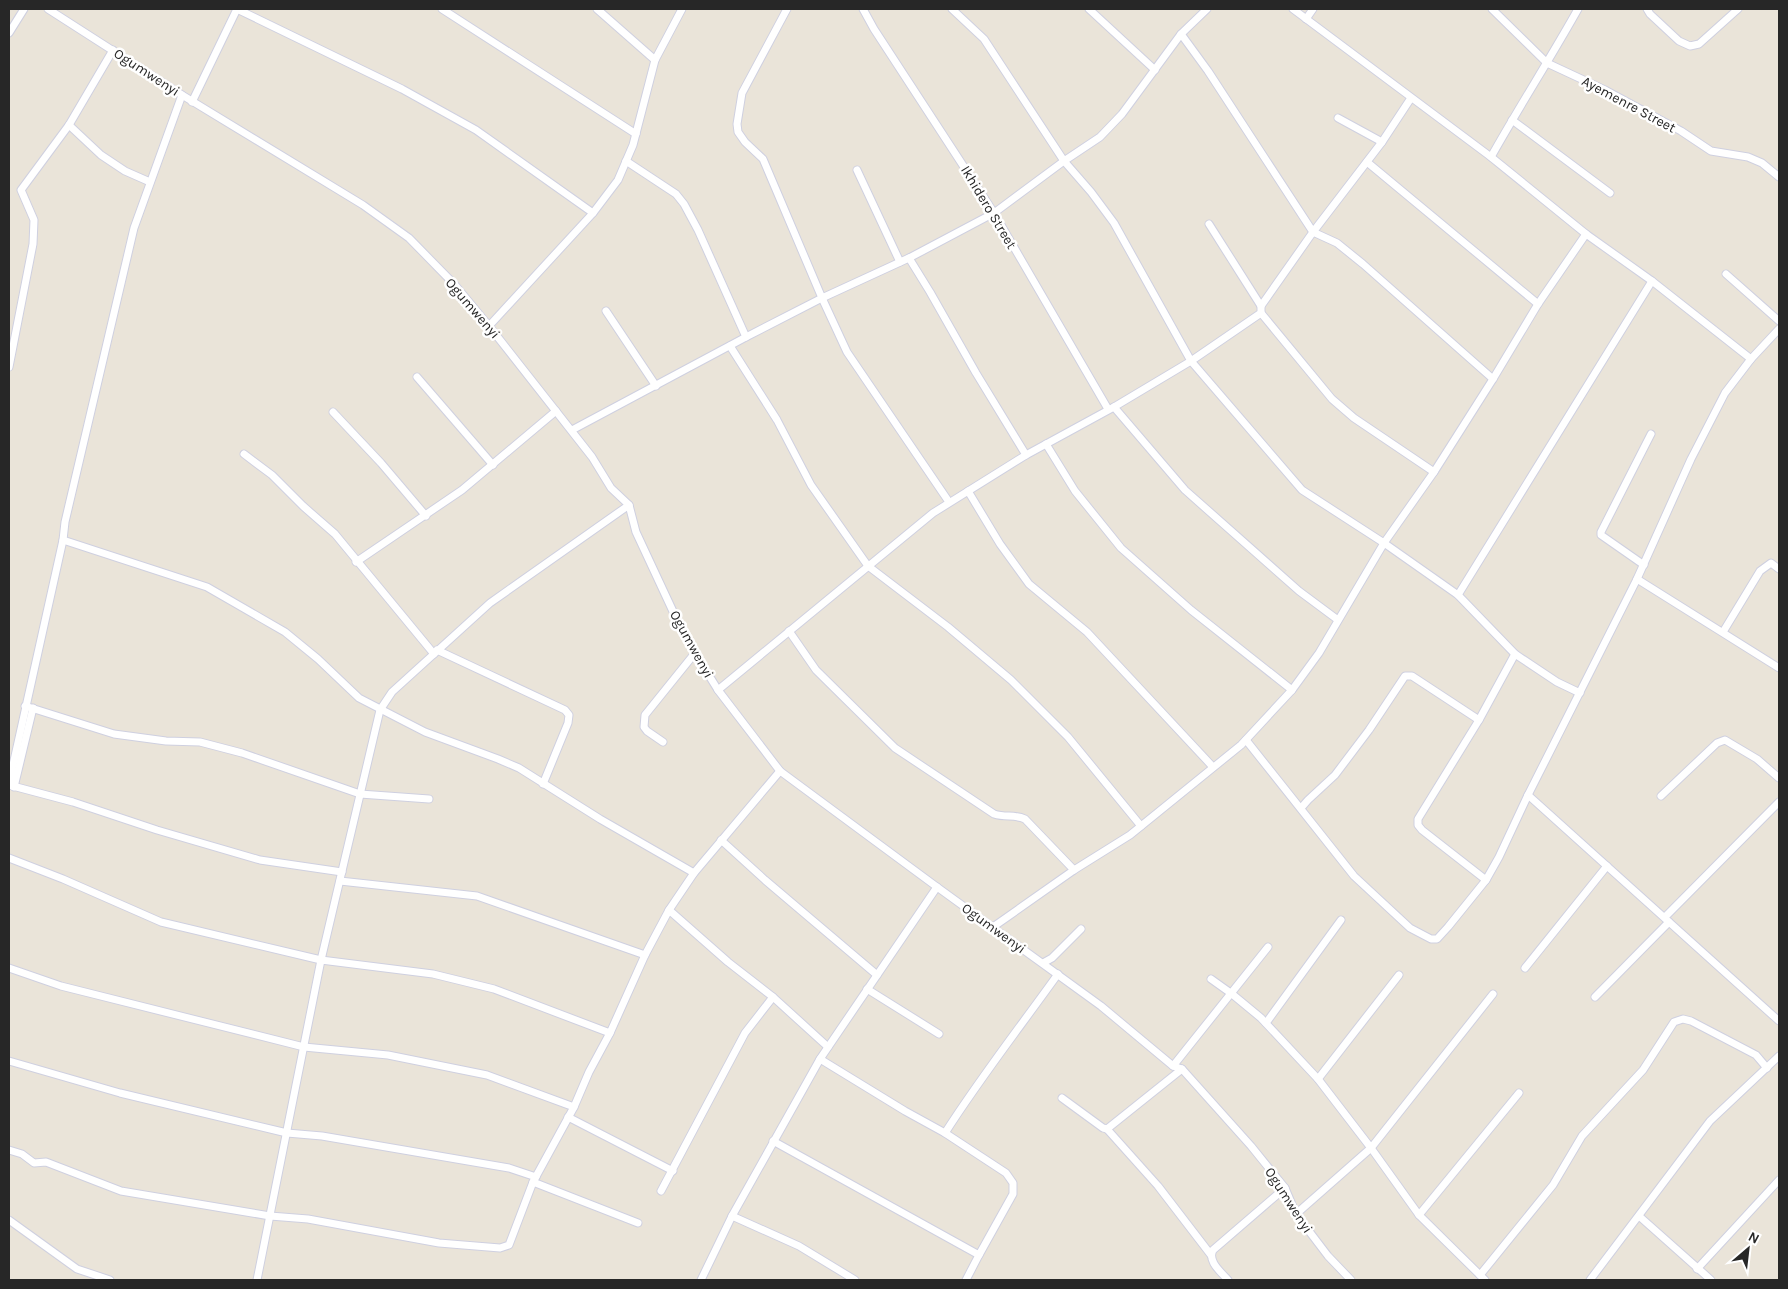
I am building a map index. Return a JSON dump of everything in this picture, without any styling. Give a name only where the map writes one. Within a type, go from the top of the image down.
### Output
[{"type":"street","points":[[9,33],[24,9]]},
{"type":"street","name":"Ogumwenyi","points":[[48,9],[192,102],[362,205],[409,238],[455,285],[489,326],[572,430],[611,488],[629,506],[636,532],[677,620],[718,690],[780,771],[1102,1006],[1173,1066],[1182,1069],[1246,1139],[1285,1188],[1296,1214],[1328,1256],[1351,1280]]},
{"type":"street","points":[[192,102],[237,9],[402,89],[476,130],[593,213]]},
{"type":"street","points":[[442,9],[636,134]]},
{"type":"street","points":[[597,9],[655,60]]},
{"type":"street","points":[[489,326],[593,213],[618,180],[636,134],[655,60],[682,9]]},
{"type":"street","points":[[787,9],[742,93],[737,124],[738,132],[745,142],[763,159],[847,352],[949,502]]},
{"type":"street","name":"Ikhidero Street","points":[[863,9],[994,213],[1111,408],[1185,490],[1299,591],[1338,620]]},
{"type":"street","points":[[952,9],[984,38],[1064,161],[1091,192],[1114,223],[1191,361],[1302,490],[1384,543],[1458,595],[1515,654],[1557,682],[1580,693]]},
{"type":"street","points":[[1089,9],[1155,70]]},
{"type":"street","points":[[572,430],[746,337],[822,298],[909,258],[994,213],[1100,137],[1122,114],[1181,34],[1207,9]]},
{"type":"street","points":[[1293,9],[1491,157],[1586,234],[1652,281],[1751,359]]},
{"type":"street","points":[[1306,18],[1313,9]]},
{"type":"street","name":"Ayemenre Street","points":[[1492,9],[1547,63],[1605,90],[1660,122],[1681,131],[1711,150],[1748,157],[1762,163],[1779,177]]},
{"type":"street","points":[[1491,157],[1578,9]]},
{"type":"street","points":[[1646,9],[1679,41],[1690,46],[1699,44],[1738,9]]},
{"type":"street","points":[[1181,34],[1208,71],[1313,232],[1337,243],[1363,264],[1494,379]]},
{"type":"street","points":[[9,367],[33,244],[34,220],[21,190],[69,125],[113,50]]},
{"type":"street","points":[[182,95],[134,228],[66,522],[29,707],[11,785],[73,802],[156,830],[260,860],[342,872]]},
{"type":"street","points":[[718,690],[916,526],[949,502],[1026,455],[1191,361],[1261,309],[1313,232],[1382,142],[1411,98]]},
{"type":"street","points":[[1338,118],[1382,142]]},
{"type":"street","points":[[1512,120],[1610,193]]},
{"type":"street","points":[[69,125],[101,155],[125,171],[150,182]]},
{"type":"street","points":[[626,161],[676,194],[687,208],[746,337]]},
{"type":"street","points":[[1367,162],[1538,304]]},
{"type":"street","points":[[857,170],[900,262]]},
{"type":"street","points":[[1209,224],[1261,309],[1332,399],[1354,418],[1434,472]]},
{"type":"street","points":[[993,928],[1074,870],[1130,835],[1246,740],[1292,690],[1319,653],[1384,543],[1434,472],[1494,379],[1538,304],[1586,234]]},
{"type":"street","points":[[909,258],[1026,455]]},
{"type":"street","points":[[1726,274],[1779,321]]},
{"type":"street","points":[[1458,595],[1652,281]]},
{"type":"street","points":[[606,311],[656,386]]},
{"type":"street","points":[[1246,740],[1354,876],[1410,928],[1431,939],[1437,939],[1486,880],[1499,857],[1528,795],[1644,565],[1691,459],[1724,393],[1779,328]]},
{"type":"street","points":[[730,346],[777,420],[811,485],[868,566],[948,627],[1011,680],[1068,737],[1141,826]]},
{"type":"street","points":[[418,377],[493,465]]},
{"type":"street","points":[[356,562],[462,490],[556,411]]},
{"type":"street","points":[[333,412],[381,462],[426,516]]},
{"type":"street","points":[[1644,565],[1602,535],[1601,532],[1651,434]]},
{"type":"street","points":[[1046,444],[1075,491],[1121,548],[1191,610],[1292,690]]},
{"type":"street","points":[[244,454],[272,475],[335,534],[356,562],[436,652],[565,710],[569,715],[568,723],[543,784]]},
{"type":"street","points":[[968,491],[1000,544],[1029,584],[1087,632],[1213,767]]},
{"type":"street","points":[[257,1280],[322,960],[380,710],[392,692],[490,603],[629,506]]},
{"type":"street","points":[[63,540],[207,587],[285,632],[318,659],[359,698],[425,732],[498,758],[519,768],[694,873]]},
{"type":"street","points":[[1724,632],[1760,571],[1771,563],[1779,569]]},
{"type":"street","points":[[1637,579],[1779,668]]},
{"type":"street","points":[[789,631],[816,670],[895,748],[994,814],[1005,818],[1016,815],[1025,819],[1074,870]]},
{"type":"street","points":[[663,742],[644,727],[645,715],[696,653]]},
{"type":"street","points":[[1486,880],[1422,830],[1418,825],[1418,819],[1479,720],[1515,654]]},
{"type":"street","points":[[1301,808],[1335,775],[1406,676],[1412,676],[1479,720]]},
{"type":"street","points":[[29,707],[114,734],[166,741],[200,742],[242,753],[360,794],[429,799]]},
{"type":"street","points":[[1661,796],[1717,743],[1725,740],[1757,759],[1779,778]]},
{"type":"street","points":[[9,1150],[22,1154],[34,1163],[46,1162],[121,1191],[270,1216],[308,1218],[439,1243],[500,1248],[509,1245],[535,1180],[574,1107],[645,955],[669,910],[694,873],[780,771]]},
{"type":"street","points":[[1528,795],[1779,1021]]},
{"type":"street","points":[[1594,997],[1779,802]]},
{"type":"street","points":[[721,840],[765,880],[877,974]]},
{"type":"street","points":[[9,858],[64,879],[161,922],[322,960],[433,974],[494,990],[610,1033]]},
{"type":"street","points":[[1525,968],[1607,866]]},
{"type":"street","points":[[340,881],[477,896],[645,955]]},
{"type":"street","points":[[701,1280],[732,1216],[820,1059],[937,887]]},
{"type":"street","points":[[669,910],[728,962],[773,997],[828,1047]]},
{"type":"street","points":[[1266,1023],[1341,920]]},
{"type":"street","points":[[1043,963],[1052,958],[1081,929]]},
{"type":"street","points":[[1173,1066],[1268,948]]},
{"type":"street","points":[[9,968],[70,988],[304,1047],[388,1055],[487,1075],[574,1107]]},
{"type":"street","points":[[945,1133],[969,1096],[1058,974]]},
{"type":"street","points":[[1318,1080],[1399,975]]},
{"type":"street","points":[[1211,979],[1266,1023],[1318,1080],[1371,1148],[1418,1214],[1483,1278],[1553,1185],[1582,1136],[1643,1070],[1674,1022],[1683,1019],[1691,1021],[1756,1055],[1767,1068]]},
{"type":"street","points":[[867,989],[939,1034]]},
{"type":"street","points":[[1296,1214],[1371,1148],[1493,994]]},
{"type":"street","points":[[661,1190],[673,1171],[745,1033],[773,997]]},
{"type":"street","points":[[1590,1280],[1710,1122],[1779,1056]]},
{"type":"street","points":[[820,1059],[945,1133],[1006,1173],[1013,1182],[1013,1194],[966,1280]]},
{"type":"street","points":[[9,1061],[120,1093],[287,1133],[322,1136],[510,1168],[638,1222]]},
{"type":"street","points":[[1107,1129],[1182,1069]]},
{"type":"street","points":[[1418,1214],[1519,1093]]},
{"type":"street","points":[[1062,1098],[1102,1128],[1107,1129],[1158,1186],[1211,1254],[1212,1260],[1228,1280]]},
{"type":"street","points":[[568,1117],[673,1171]]},
{"type":"street","points":[[773,1142],[979,1255]]},
{"type":"street","points":[[1697,1269],[1779,1180]]},
{"type":"street","points":[[1211,1254],[1213,1250],[1285,1188]]},
{"type":"street","points":[[732,1216],[799,1246],[856,1280]]},
{"type":"street","points":[[1638,1216],[1709,1280]]},
{"type":"street","points":[[9,1220],[77,1269],[110,1280]]}]
